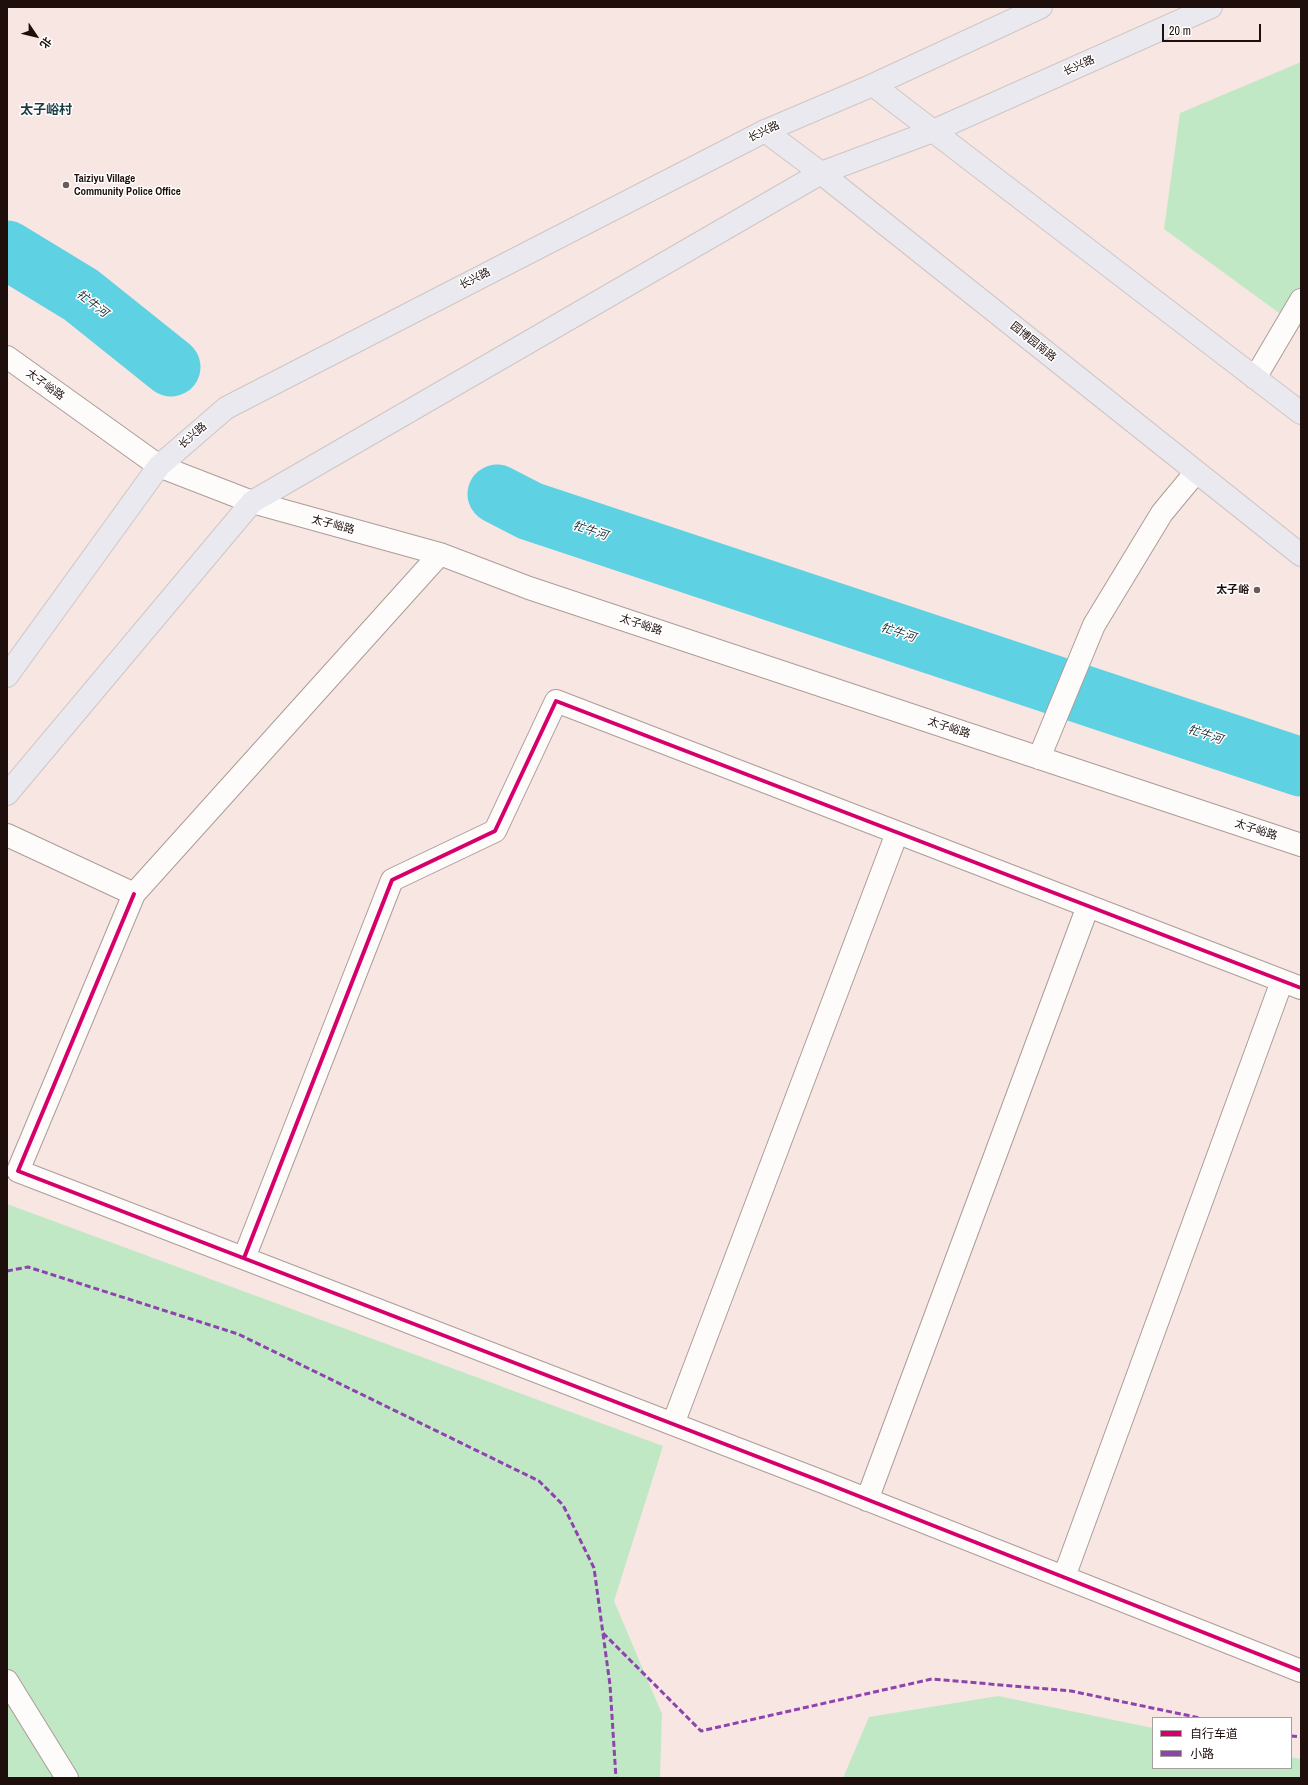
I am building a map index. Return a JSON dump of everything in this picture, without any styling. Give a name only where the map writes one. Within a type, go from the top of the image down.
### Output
[{"type":"main road","name":"长兴路","points":[[7,676],[159,466],[226,408],[765,131],[873,85],[1041,7]]},
{"type":"main road","name":"长兴路","points":[[252,502],[822,173],[933,131],[1211,7]]},
{"type":"main road","points":[[873,85],[1301,413]]},
{"type":"main road","name":"园博园南路","points":[[765,131],[822,173],[1301,555]]},
{"type":"main road","points":[[7,794],[252,502]]},
{"type":"street","points":[[1255,378],[1301,300]]},
{"type":"street","name":"太子峪路","points":[[7,357],[159,466],[252,502],[440,554],[529,588],[1039,756],[1301,845]]},
{"type":"street","points":[[1039,756],[1094,624],[1162,513],[1196,472]]},
{"type":"street","points":[[440,554],[134,894],[18,1172],[673,1424],[1301,1671]]},
{"type":"street","points":[[244,1258],[392,880],[496,831],[556,701],[1292,984],[1064,1577]]},
{"type":"street","points":[[673,1424],[897,833]]},
{"type":"street","points":[[7,835],[134,894]]},
{"type":"street","points":[[867,1500],[1088,906]]},
{"type":"street","points":[[7,1681],[67,1778]]},
{"type":"green space","points":[[1301,62],[1301,329],[1164,229],[1180,113]]},
{"type":"green space","points":[[7,1204],[663,1446],[614,1601],[662,1714],[660,1778],[7,1778]]},
{"type":"green space","points":[[998,1696],[1152,1728],[1152,1769],[1292,1769],[1292,1757],[1301,1759],[1301,1778],[843,1778],[869,1717]]},
{"type":"waterway","name":"牤牛河","points":[[7,250],[81,295],[171,367]]},
{"type":"waterway","name":"牤牛河","points":[[497,494],[530,511],[1301,767]]},
{"type":"marked path","points":[[7,1271],[28,1267],[238,1334],[539,1481],[563,1505],[594,1568],[610,1685],[616,1778]]},
{"type":"marked path","points":[[603,1633],[701,1731],[932,1679],[1071,1691],[1195,1717]]},
{"type":"marked path","points":[[1292,1736],[1301,1737]]},
{"type":"cycle path","points":[[244,1258],[392,880],[495,831],[556,701],[1301,988]]},
{"type":"cycle path","points":[[134,894],[18,1171],[823,1482],[1301,1671]]},
{"type":"place","name":"Taiziyu Village Community Police Office","points":[[66,185]]},
{"type":"place","name":"太子峪","points":[[1257,590]]},
{"type":"district","name":"太子峪村","points":[[46,111]]}]
